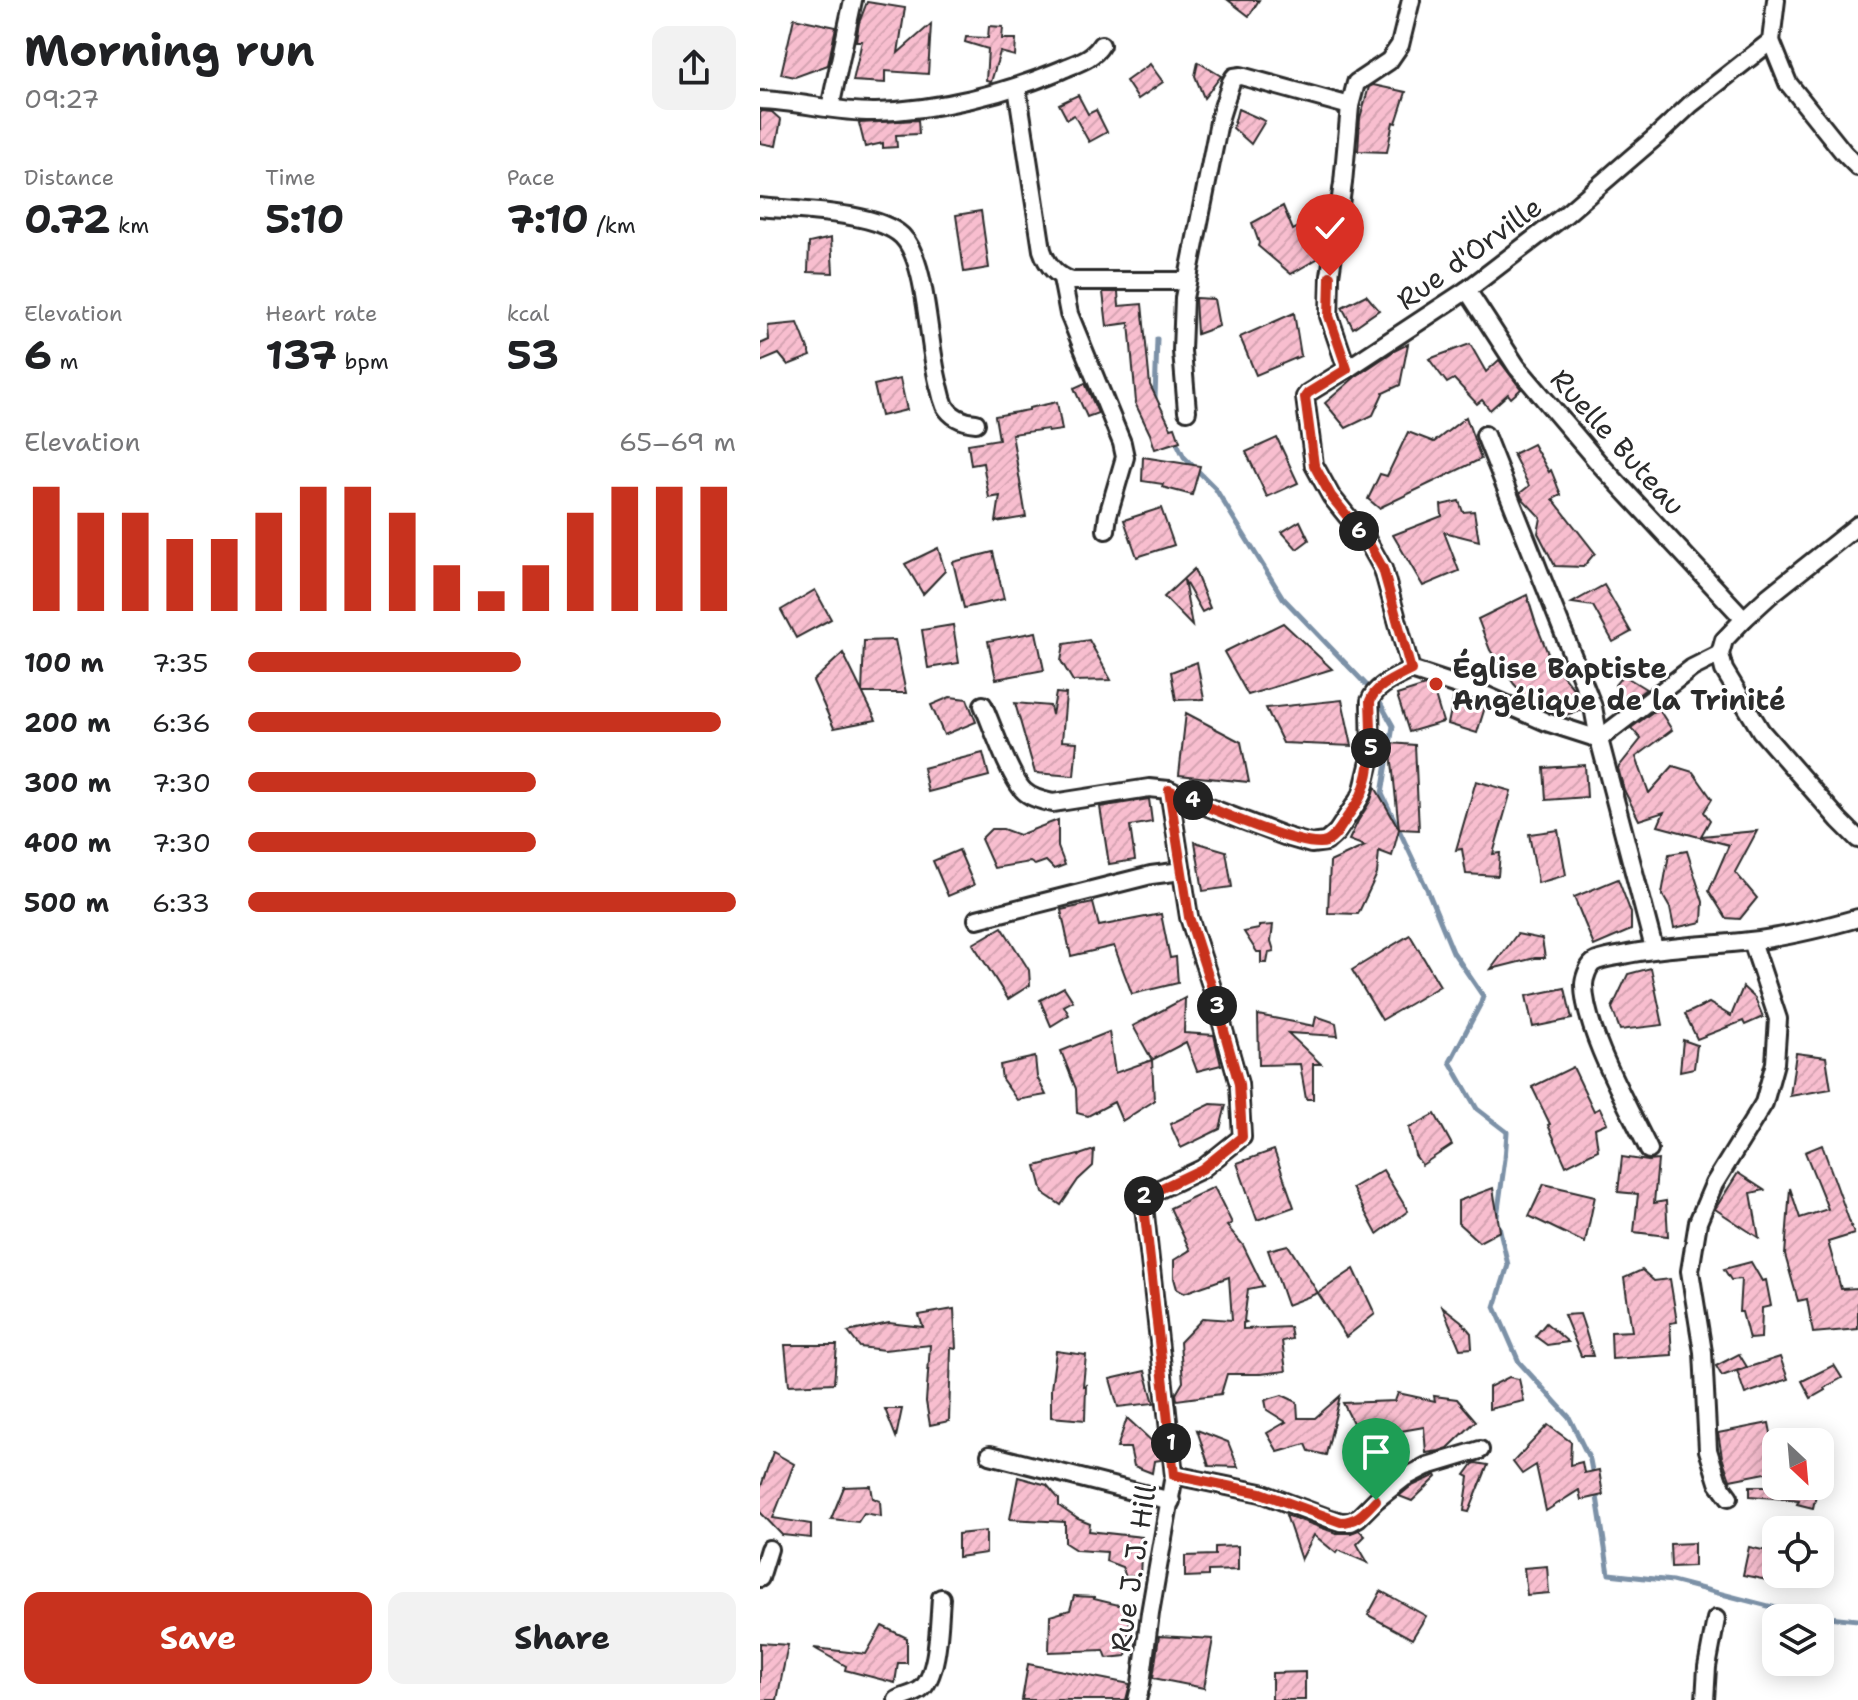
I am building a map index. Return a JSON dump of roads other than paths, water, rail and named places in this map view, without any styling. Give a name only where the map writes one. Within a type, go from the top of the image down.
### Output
[{"type":"street","points":[[830,108],[853,0]]},
{"type":"street","points":[[1347,369],[1329,316],[1330,276],[1350,106],[1356,83],[1389,61],[1400,45],[1411,0]]},
{"type":"street","points":[[1776,0],[1771,41],[1788,83],[1858,167]]},
{"type":"street","name":"Rue d'Orville","points":[[1411,670],[1383,569],[1368,542],[1331,496],[1314,465],[1305,397],[1467,290],[1565,215],[1691,104],[1771,41]]},
{"type":"street","points":[[760,100],[875,112],[926,107],[1017,87],[1086,59],[1101,45]]},
{"type":"street","points":[[1187,411],[1182,351],[1184,298],[1220,117],[1231,82],[1234,77],[1251,78],[1350,106]]},
{"type":"street","points":[[1017,87],[1042,250],[1050,267],[1062,278],[1072,281],[1187,281]]},
{"type":"street","points":[[760,207],[853,217],[881,224],[901,235],[915,255],[936,378],[946,406],[963,422],[976,423]]},
{"type":"street","points":[[1062,278],[1069,314],[1125,457],[1106,530]]},
{"type":"street","name":"Ruelle Buteau","points":[[1467,290],[1517,367],[1597,461],[1744,619]]},
{"type":"street","points":[[1485,435],[1593,707],[1654,948]]},
{"type":"street","points":[[1858,525],[1744,619],[1724,640],[1720,654],[1724,670],[1761,731],[1858,839]]},
{"type":"street","points":[[1599,739],[1692,668],[1720,654]]},
{"type":"street","points":[[983,705],[1014,779],[1024,792],[1039,799],[1053,803],[1149,788],[1169,790],[1311,844],[1326,842],[1337,832],[1362,794],[1371,757],[1370,701],[1375,692],[1411,670],[1478,692],[1546,722],[1599,739]]},
{"type":"street","name":"Rue J. J. Hill","points":[[1137,1700],[1174,1475],[1143,1197],[1202,1169],[1242,1137],[1239,1084],[1189,917],[1169,790]]},
{"type":"street","points":[[977,919],[1151,875],[1182,871]]},
{"type":"street","points":[[1649,1150],[1604,1057],[1589,1015],[1584,984],[1593,963],[1654,948],[1752,941],[1822,929],[1858,918]]},
{"type":"street","points":[[1729,1497],[1718,1482],[1708,1450],[1703,1352],[1690,1271],[1698,1222],[1714,1184],[1764,1103],[1775,1063],[1778,1019],[1752,941]]},
{"type":"street","points":[[1174,1475],[1261,1493],[1328,1518],[1351,1522],[1404,1478],[1427,1466],[1480,1450]]},
{"type":"street","points":[[990,1455],[1171,1501]]},
{"type":"street","points":[[760,1578],[769,1549]]},
{"type":"street","points":[[897,1700],[919,1691],[933,1671],[941,1598]]},
{"type":"street","points":[[1705,1700],[1707,1667],[1716,1619]]},
{"type":"waterway","points":[[1155,399],[1157,339]]},
{"type":"waterway","points":[[1175,439],[1184,457],[1215,488],[1283,598],[1375,694],[1393,726],[1382,794],[1453,952],[1483,996],[1450,1062],[1477,1109],[1507,1132],[1497,1217]]},
{"type":"waterway","points":[[1499,1226],[1508,1265],[1495,1307],[1519,1362],[1569,1417],[1590,1460],[1593,1476]]},
{"type":"waterway","points":[[1596,1490],[1609,1574],[1672,1581],[1799,1614],[1858,1620]]},
{"type":"place","name":"Église Baptiste Angélique de la Trinité","points":[[1436,684]]}]
